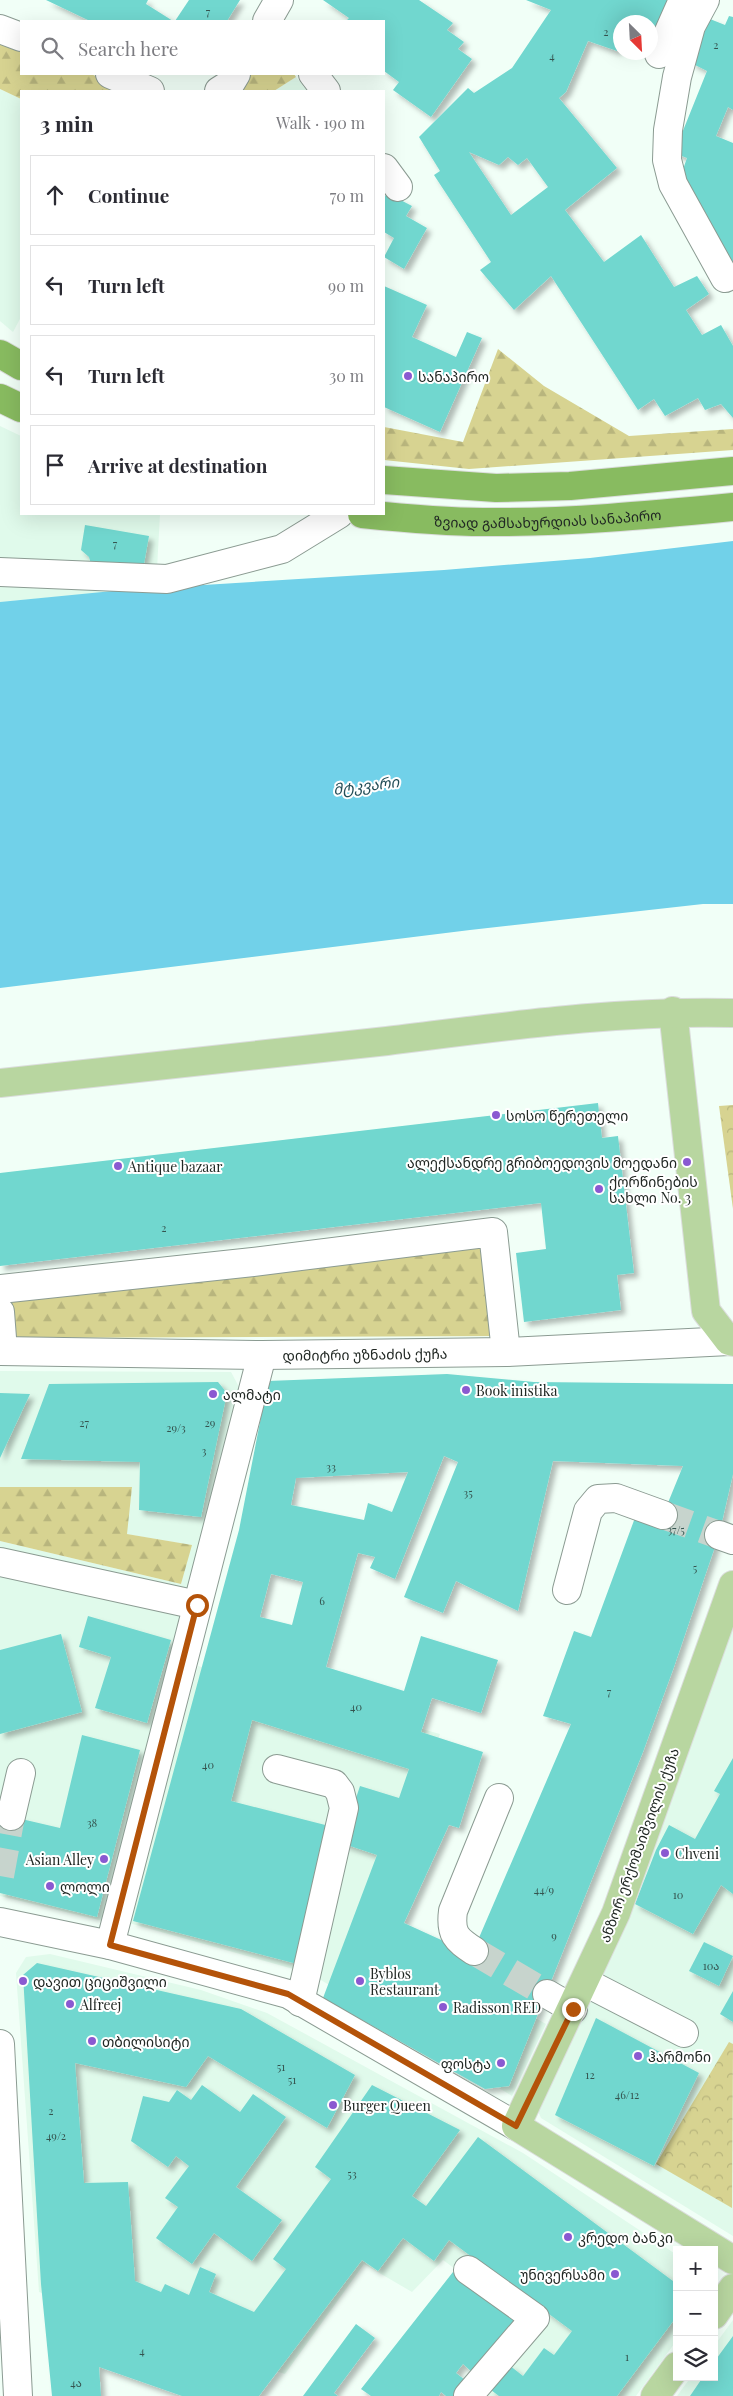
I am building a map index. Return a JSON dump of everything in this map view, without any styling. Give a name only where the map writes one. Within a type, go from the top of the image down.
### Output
[{"type":"highway","points":[[0,354],[20,365]]},
{"type":"highway","points":[[0,398],[20,408]]},
{"type":"highway","points":[[385,480],[496,488],[570,486],[733,472]]},
{"type":"highway","name":"ზვიად გამსახურდიას სანაპირო","points":[[372,515],[422,520],[512,522],[652,515],[733,507]]},
{"type":"main road","points":[[0,1082],[209,1062],[512,1026],[673,1011],[733,1013]]},
{"type":"main road","name":"დიმიტრი უზნაძის ქუჩა","points":[[673,1011],[680,1090],[706,1311],[731,1341]]},
{"type":"main road","name":"ანზორ ერქომაიშვილის ქუჩა","points":[[516,2126],[573,2009],[616,1913],[733,1585]]},
{"type":"main road","points":[[516,2126],[733,2260]]},
{"type":"main road","points":[[718,2309],[733,2288]]},
{"type":"main road","points":[[655,2396],[673,2371]]},
{"type":"street","points":[[659,54],[683,0]]},
{"type":"street","points":[[705,0],[691,26],[677,77],[668,130],[667,160],[673,184],[725,278]]},
{"type":"street","points":[[0,29],[20,37]]},
{"type":"street","points":[[112,75],[148,90]]},
{"type":"street","points":[[221,90],[230,84],[235,75]]},
{"type":"street","points":[[314,75],[325,90]]},
{"type":"street","points":[[0,572],[166,580],[282,549],[337,515]]},
{"type":"street","points":[[0,1289],[244,1263],[493,1232],[506,1352]]},
{"type":"street","points":[[0,1312],[1,1351]]},
{"type":"street","name":"დიმიტრი უზნაძის ქუჩა","points":[[1,1351],[262,1355],[506,1352],[731,1341]]},
{"type":"street","points":[[110,1945],[262,1355]]},
{"type":"street","points":[[567,1590],[588,1511],[598,1499],[616,1498],[663,1515]]},
{"type":"street","points":[[0,1562],[197,1605]]},
{"type":"street","points":[[277,1769],[334,1784],[340,1792],[344,1808],[300,2002]]},
{"type":"street","points":[[11,1816],[21,1773]]},
{"type":"street","points":[[474,1951],[458,1940],[451,1926],[453,1911],[499,1798]]},
{"type":"street","points":[[0,1922],[110,1945],[288,1994],[516,2126]]},
{"type":"street","points":[[585,1982],[684,2033]]},
{"type":"street","points":[[547,1994],[573,2009]]},
{"type":"street","points":[[0,2044],[18,2396]]},
{"type":"street","points":[[468,2270],[535,2318],[468,2396]]},
{"type":"shaded area","points":[[296,77],[306,90],[276,90]]},
{"type":"shaded area","points":[[0,89],[20,99],[20,319],[13,332],[0,321]]},
{"type":"shaded area","points":[[0,426],[20,436],[20,515],[160,515],[156,588],[0,602]]},
{"type":"shaded area","points":[[0,1371],[231,1372],[239,1387],[204,1540],[103,1921],[0,1896],[0,1541],[181,1584],[191,1545],[126,1534],[132,1487],[0,1487]]},
{"type":"shaded area","points":[[733,1616],[733,2236],[541,2118],[538,2111]]},
{"type":"shaded area","points":[[198,1666],[440,1734],[374,1927],[546,2024],[512,2096],[311,1974],[129,1923]]},
{"type":"shaded area","points":[[50,1954],[201,1990],[267,2013],[523,2153],[673,2252],[673,2345],[636,2396],[468,2396],[529,2324],[443,2260],[412,2292],[364,2264],[285,2374],[39,2292],[16,1973],[26,1957]]},
{"type":"shaded area","points":[[733,2320],[733,2396],[677,2396],[688,2381],[718,2381],[718,2341]]},
{"type":"green space","points":[[0,44],[20,46],[20,75],[93,75],[128,90],[20,90],[20,99],[0,89]]},
{"type":"green space","points":[[242,75],[295,75],[296,77],[276,90],[230,90]]},
{"type":"green space","points":[[498,349],[544,386],[629,436],[733,429],[733,450],[469,469],[385,460],[385,427],[463,442]]},
{"type":"green space","points":[[733,1105],[733,1209],[719,1106]]},
{"type":"green space","points":[[501,1223],[514,1336],[0,1338],[0,1280]]},
{"type":"green space","points":[[0,1487],[132,1487],[127,1534],[192,1545],[181,1584],[0,1541]]},
{"type":"green space","points":[[729,2042],[733,2044],[732,2208],[656,2164]]},
{"type":"water","name":"მტკვარი","points":[[733,541],[733,904],[703,904],[470,930],[0,988],[0,602],[123,590],[444,570],[590,558]]},
{"type":"building","points":[[46,0],[148,0],[146,4],[171,20],[88,20]]},
{"type":"building","points":[[189,0],[240,0],[228,20],[176,20]]},
{"type":"building","points":[[323,0],[419,0],[453,23],[447,30],[464,42],[458,49],[472,59],[431,117],[393,90],[399,82],[385,72],[385,20],[347,20],[349,18]]},
{"type":"building","points":[[526,0],[668,0],[658,34],[658,15],[613,15],[613,50],[588,41],[566,92],[559,98],[617,168],[565,210],[604,262],[641,235],[674,287],[697,276],[709,294],[686,310],[702,335],[721,325],[733,346],[733,418],[721,404],[705,410],[698,398],[665,416],[654,399],[638,410],[551,276],[514,310],[480,270],[491,262],[434,175],[440,171],[419,137],[468,88],[474,93],[512,68],[551,10]],"holes":[[[469,152],[499,165],[508,157],[518,165],[527,158],[548,187],[511,215]]]},
{"type":"building","points":[[729,16],[733,17],[733,110],[728,107],[716,136],[733,143],[733,278],[696,222],[707,215],[681,175],[687,158],[674,153],[707,71],[691,63],[710,19],[725,25]]},
{"type":"building","points":[[387,193],[412,206],[406,216],[427,228],[404,269],[385,258],[394,238],[385,233],[385,196]]},
{"type":"building","points":[[385,286],[427,305],[412,337],[456,357],[467,332],[482,338],[440,432],[385,407]]},
{"type":"building","points":[[85,525],[149,536],[144,564],[91,564],[89,557],[81,550]]},
{"type":"building","points":[[598,1103],[602,1138],[618,1136],[634,1273],[617,1275],[621,1310],[524,1322],[516,1253],[546,1249],[541,1203],[0,1266],[0,1173]]},
{"type":"building","points":[[447,1374],[534,1382],[733,1384],[733,1474],[719,1535],[643,1752],[509,2086],[485,2089],[323,1998],[377,1855],[341,1843],[360,1786],[399,1798],[409,1769],[252,1720],[231,1801],[337,1828],[301,1965],[133,1921],[239,1530],[268,1381]],"holes":[[[444,1456],[458,1462],[404,1597],[443,1613],[456,1581],[518,1611],[553,1461],[683,1466],[663,1515],[636,1515],[591,1637],[574,1631],[543,1716],[571,1724],[472,1954],[404,1923],[449,1825],[459,1828],[483,1752],[421,1732],[432,1698],[481,1713],[498,1660],[421,1636],[404,1691],[326,1667],[358,1553],[375,1557],[370,1568],[395,1579]],[[408,1472],[392,1512],[368,1503],[364,1520],[291,1505],[296,1478]],[[271,1574],[303,1582],[292,1625],[260,1617]]]},
{"type":"building","points":[[218,1382],[227,1393],[201,1517],[139,1510],[140,1462],[21,1459],[49,1384]]},
{"type":"building","points":[[0,1393],[30,1394],[0,1458]]},
{"type":"building","points":[[88,1616],[171,1640],[147,1723],[95,1708],[111,1657],[79,1647]]},
{"type":"building","points":[[61,1634],[82,1712],[0,1734],[0,1650]]},
{"type":"building","points":[[82,1735],[140,1750],[97,1917],[0,1893],[0,1814],[60,1828]]},
{"type":"building","points":[[733,1758],[733,1894],[721,1885],[693,1934],[635,1904],[656,1850],[669,1825],[695,1839],[720,1794],[714,1791]]},
{"type":"building","points":[[704,1942],[733,1956],[719,1986],[689,1971]]},
{"type":"building","points":[[37,1963],[241,2009],[355,2075],[327,2128],[208,2056],[186,2087],[75,2063],[84,2183],[128,2182],[135,2281],[161,2292],[165,2284],[189,2295],[200,2267],[216,2274],[209,2292],[254,2312],[286,2269],[273,2259],[331,2179],[315,2167],[372,2085],[460,2130],[412,2196],[426,2206],[478,2137],[673,2281],[673,2321],[617,2396],[499,2396],[491,2390],[509,2365],[523,2376],[544,2348],[554,2355],[572,2331],[449,2240],[434,2261],[403,2238],[378,2271],[362,2260],[259,2396],[182,2396],[99,2367],[101,2396],[52,2396],[41,2284],[23,1975]]},
{"type":"building","points":[[733,1991],[733,2022],[720,2014]]},
{"type":"building","points":[[596,2018],[699,2073],[654,2166],[555,2115]]},
{"type":"building","points":[[202,2085],[240,2112],[253,2094],[286,2117],[236,2187],[282,2220],[252,2261],[214,2233],[192,2264],[156,2238],[178,2207],[165,2198],[189,2166],[176,2156],[168,2167],[131,2141],[143,2096],[169,2102],[177,2090],[191,2100]]},
{"type":"building","points":[[453,2272],[515,2320],[473,2373],[463,2364],[456,2373],[465,2380],[453,2396],[446,2396],[441,2392],[439,2396],[371,2396],[361,2389]]},
{"type":"building","points":[[356,2324],[375,2338],[334,2393],[338,2396],[303,2396]]},
{"type":"building","points":[[733,2336],[733,2396],[690,2396],[700,2381],[718,2381],[718,2357]]},
{"type":"tunnel","points":[[663,1515],[719,1535]]},
{"type":"tunnel","points":[[0,1876],[11,1816]]},
{"type":"tunnel","points":[[474,1951],[547,1994]]},
{"type":"place","name":"სანაპირო","points":[[408,376]]},
{"type":"place","name":"სოსო წერეთელი","points":[[496,1115]]},
{"type":"place","name":"ალექსანდრე გრიბოედოვის მოედანი","points":[[687,1162]]},
{"type":"place","name":"Antique bazaar","points":[[118,1166]]},
{"type":"place","name":"ქორწინების სახლი No. 3","points":[[599,1189]]},
{"type":"place","name":"Book inistika","points":[[466,1390]]},
{"type":"place","name":"ალმატი","points":[[213,1394]]},
{"type":"place","name":"Chveni","points":[[665,1853]]},
{"type":"place","name":"Asian Alley","points":[[104,1859]]},
{"type":"place","name":"ლოლი","points":[[50,1886]]},
{"type":"place","name":"დავით ციციშვილი","points":[[23,1981]]},
{"type":"place","name":"Byblos Restaurant","points":[[360,1981]]},
{"type":"place","name":"Alfreej","points":[[70,2004]]},
{"type":"place","name":"Radisson RED","points":[[443,2007]]},
{"type":"place","name":"თბილისიტი","points":[[92,2041]]},
{"type":"place","name":"ჰარმონი","points":[[638,2056]]},
{"type":"place","name":"ფოსტა","points":[[501,2063]]},
{"type":"place","name":"Burger Queen","points":[[333,2105]]},
{"type":"place","name":"კრედო ბანკი","points":[[568,2237]]},
{"type":"place","name":"უნივერსამი","points":[[615,2274]]},
{"type":"route","points":[[197,1605],[110,1945],[288,1994],[516,2126],[573,2009]]}]
